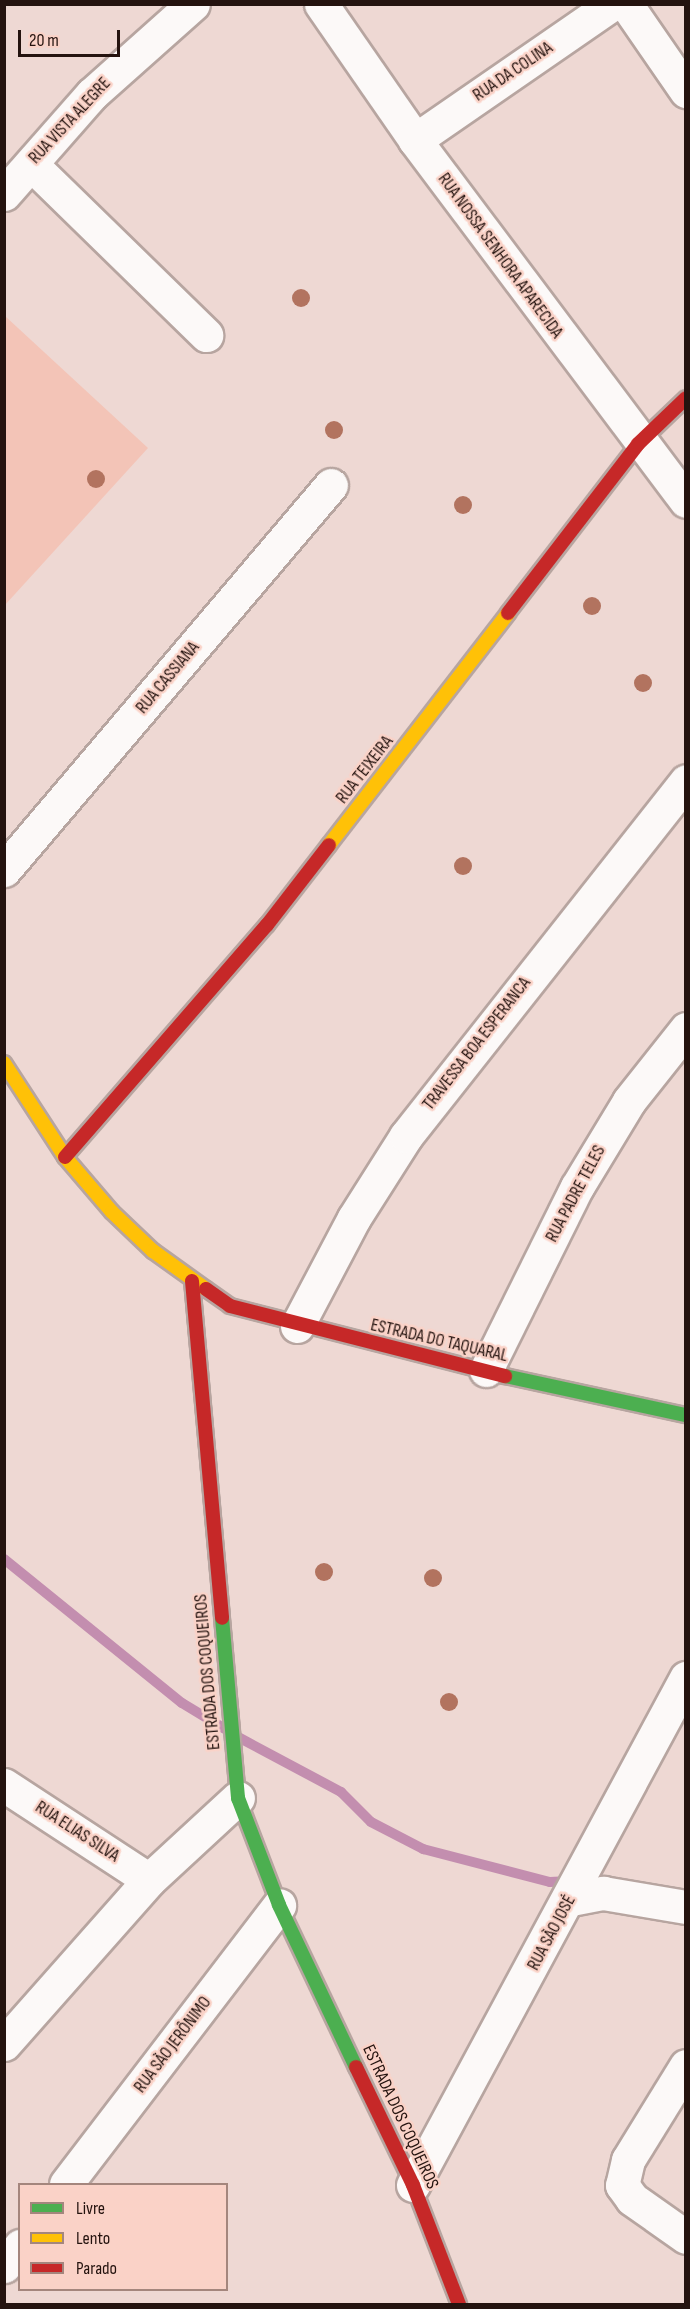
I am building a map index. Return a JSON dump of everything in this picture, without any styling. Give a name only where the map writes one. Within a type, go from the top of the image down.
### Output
[{"type":"street","name":"RUA VISTA ALEGRE","points":[[4,194],[92,94],[193,4]]},
{"type":"street","name":"RUA NOSSA SENHORA APARECIDA","points":[[321,4],[415,140],[638,444],[686,501]]},
{"type":"street","name":"RUA DA COLINA","points":[[415,140],[612,4]]},
{"type":"street","points":[[626,4],[686,91]]},
{"type":"street","points":[[31,164],[206,335]]},
{"type":"street","name":"RUA TEIXEIRA","points":[[65,1157],[267,925],[638,444],[686,398]]},
{"type":"street","name":"RUA CASSIANA","points":[[4,870],[332,485]]},
{"type":"street","name":"TRAVESSA BOA ESPERANCA","points":[[297,1326],[354,1218],[406,1136],[686,781]]},
{"type":"street","name":"RUA PADRE TELES","points":[[486,1370],[577,1187],[629,1101],[686,1029]]},
{"type":"street","points":[[6,1070],[65,1157],[111,1212],[192,1281]]},
{"type":"street","name":"ESTRADA DO TAQUARAL","points":[[192,1281],[230,1306],[297,1326],[686,1415]]},
{"type":"street","name":"ESTRADA DOS COQUEIROS","points":[[192,1281],[227,1699],[238,1798],[279,1905],[413,2185],[459,2304]]},
{"type":"street","name":"RUA SÃO JOSÉ","points":[[413,2185],[576,1889],[686,1678]]},
{"type":"street","name":"RUA ELIAS SILVA","points":[[4,1785],[149,1880]]},
{"type":"street","points":[[4,2044],[149,1880],[238,1798]]},
{"type":"street","points":[[576,1889],[686,1907]]},
{"type":"street","name":"RUA SÃO JERÔNIMO","points":[[67,2183],[279,1905]]},
{"type":"street","points":[[686,2066],[628,2160],[622,2185],[632,2199],[686,2237]]},
{"type":"street","points":[[4,2266],[18,2248]]},
{"type":"shaded area","points":[[5,316],[148,448],[4,605]]},
{"type":"waterway","points":[[4,1559],[182,1703],[225,1729]]},
{"type":"waterway","points":[[238,1737],[341,1792],[371,1822],[423,1849],[550,1882],[570,1881]]},
{"type":"traffic: fast","points":[[505,1376],[686,1415]]},
{"type":"traffic: fast","points":[[222,1618],[238,1798],[279,1905],[356,2067]]},
{"type":"traffic: slow","points":[[329,845],[508,613]]},
{"type":"traffic: slow","points":[[4,1063],[65,1157],[112,1212],[153,1251],[206,1289]]},
{"type":"traffic: jam","points":[[508,613],[638,444],[686,398]]},
{"type":"traffic: jam","points":[[65,1157],[267,925],[329,845]]},
{"type":"traffic: jam","points":[[192,1281],[222,1618]]},
{"type":"traffic: jam","points":[[206,1289],[230,1306],[505,1376]]},
{"type":"traffic: jam","points":[[356,2067],[413,2185],[459,2304]]}]
